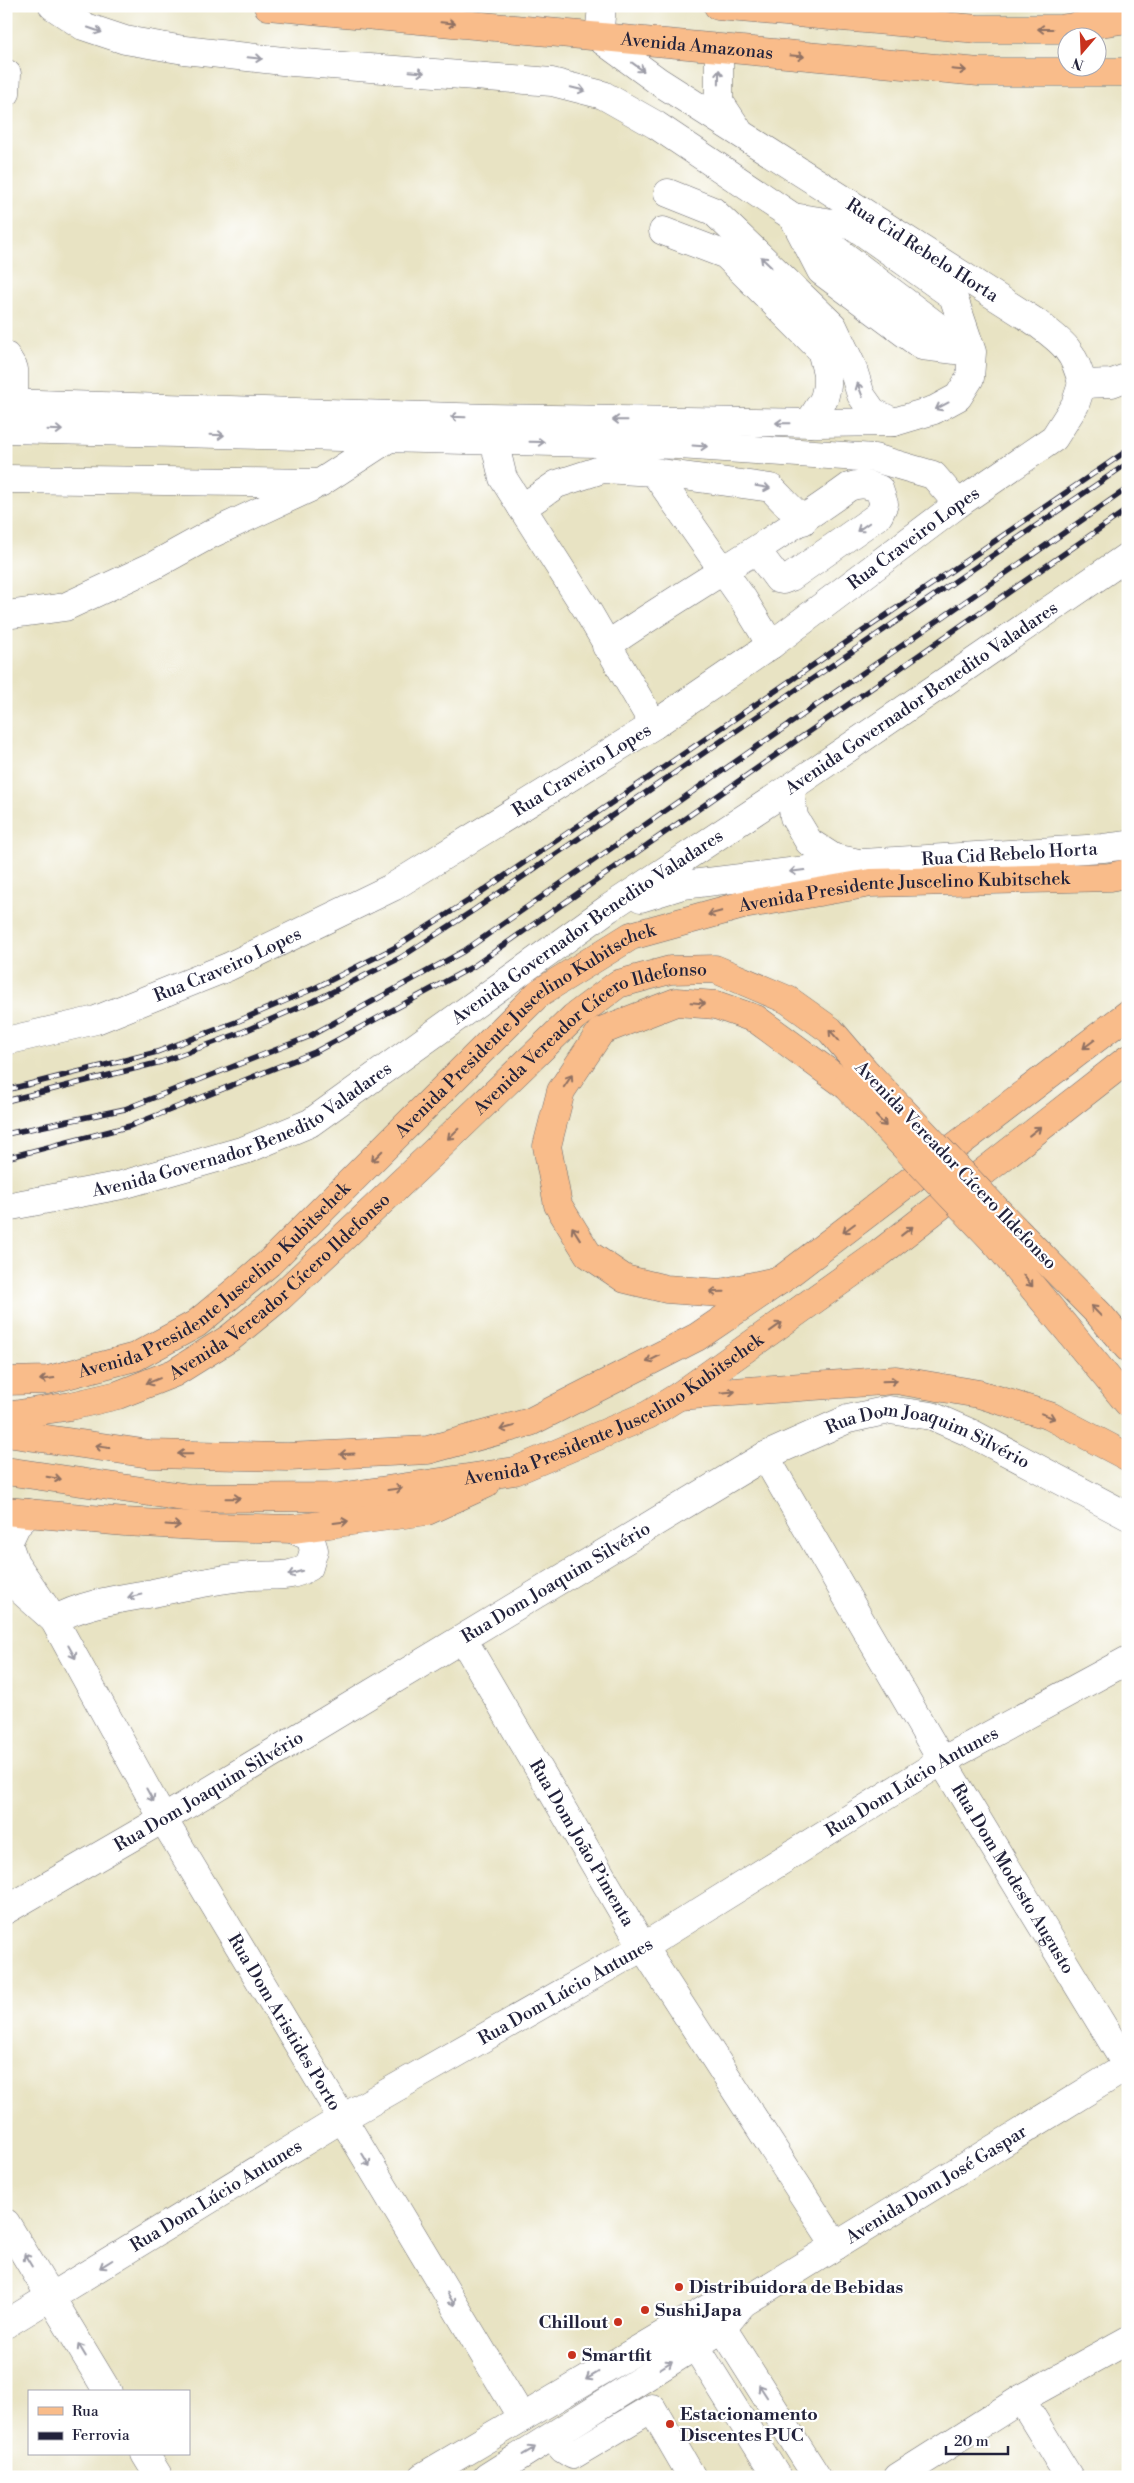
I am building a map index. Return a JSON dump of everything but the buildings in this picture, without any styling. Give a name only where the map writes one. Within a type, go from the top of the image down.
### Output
[{"type":"main road","name":"Avenida Amazonas","points":[[268,6],[979,72],[1128,72]]},
{"type":"main road","points":[[718,6],[978,29],[1060,29],[1128,19]]},
{"type":"main road","name":"Avenida Presidente Juscelino Kubitschek","points":[[6,1381],[48,1380],[135,1357],[196,1324],[269,1263],[539,993],[631,936],[743,905],[871,883],[1110,877],[1128,873]]},
{"type":"main road","name":"Avenida Vereador Cícero Ildefonso","points":[[6,1416],[71,1406],[118,1395],[174,1373],[230,1338],[280,1296],[375,1208],[574,1017],[618,984],[670,970],[715,968],[788,1000],[830,1030],[856,1079]]},
{"type":"main road","name":"Avenida Vereador Cícero Ildefonso","points":[[782,1279],[721,1293],[666,1289],[625,1279],[588,1254],[558,1205],[547,1146],[561,1091],[601,1032],[676,1002],[716,1005],[756,1019],[856,1079],[1006,1236],[1099,1314],[1128,1348]]},
{"type":"main road","name":"Avenida Presidente Juscelino Kubitschek","points":[[6,1433],[150,1454],[288,1457],[428,1450],[530,1422],[697,1337],[782,1279],[1128,1014]]},
{"type":"main road","name":"Avenida Presidente Juscelino Kubitschek","points":[[6,1470],[190,1498],[339,1497],[515,1471],[648,1415],[679,1396],[880,1253],[1128,1059]]},
{"type":"main road","name":"Avenida Vereador Cícero Ildefonso","points":[[1006,1236],[1128,1404]]},
{"type":"main road","points":[[679,1396],[896,1380],[980,1394],[1050,1416],[1128,1456]]},
{"type":"main road","points":[[18,1512],[125,1522],[292,1529],[426,1511],[515,1471]]},
{"type":"main road","points":[[6,1488],[41,1500],[125,1522]]},
{"type":"street","points":[[6,429],[385,427],[491,430],[894,422],[934,410],[958,397],[970,378],[972,352],[953,296],[854,226],[794,217],[656,125],[603,94],[552,82],[292,62],[125,40],[83,26],[53,6]]},
{"type":"street","points":[[599,38],[602,6]]},
{"type":"street","name":"Rua Cid Rebelo Horta","points":[[599,38],[658,81],[1061,340],[1078,363],[1082,384]]},
{"type":"street","name":"Rua Cid Rebelo Horta","points":[[719,49],[719,101],[741,133]]},
{"type":"street","points":[[6,93],[7,74]]},
{"type":"street","points":[[668,193],[713,212],[833,326],[852,366],[861,395],[873,412],[894,422]]},
{"type":"street","points":[[794,217],[821,271],[922,346],[972,352]]},
{"type":"street","points":[[663,231],[726,255],[821,350],[827,373],[827,386],[824,399],[809,423]]},
{"type":"street","points":[[6,356],[14,369],[10,403],[385,427]]},
{"type":"street","points":[[1082,384],[1112,382],[1128,377]]},
{"type":"street","name":"Rua Craveiro Lopes","points":[[6,1041],[96,1020],[228,968],[385,892],[654,725],[771,645],[958,504],[1054,438],[1075,406],[1082,384]]},
{"type":"street","points":[[6,616],[66,607],[153,566],[209,535],[320,483],[385,427]]},
{"type":"street","points":[[491,430],[874,458],[933,475],[958,504]]},
{"type":"street","points":[[491,430],[502,478],[587,610],[606,646],[654,725]]},
{"type":"street","points":[[522,508],[557,484],[603,468],[654,472],[771,488],[803,521]]},
{"type":"street","points":[[654,472],[724,572],[771,645]]},
{"type":"street","points":[[6,479],[320,483]]},
{"type":"street","points":[[606,646],[680,596],[724,572],[803,521],[849,487],[858,484],[869,485],[879,489],[884,504],[879,515],[791,577],[783,580],[778,579],[757,551]]},
{"type":"street","name":"Avenida Governador Benedito Valadares","points":[[6,1207],[132,1182],[245,1150],[310,1123],[610,908],[790,788],[1128,556]]},
{"type":"street","name":"Rua Cid Rebelo Horta","points":[[790,788],[794,817],[810,842],[834,858],[863,863]]},
{"type":"street","name":"Rua Cid Rebelo Horta","points":[[610,908],[684,885],[863,863],[1128,845]]},
{"type":"street","points":[[924,859],[978,881]]},
{"type":"street","name":"Rua Dom Joaquim Silvério","points":[[6,1910],[164,1819],[765,1456],[848,1419],[889,1410],[932,1416],[973,1434],[1128,1516]]},
{"type":"street","name":"Rua Dom Modesto Augusto","points":[[765,1456],[942,1762],[1127,2066]]},
{"type":"street","name":"Rua Dom Aristides Porto","points":[[18,1512],[16,1526],[8,1542],[15,1563],[54,1620],[164,1819],[341,2119],[522,2418]]},
{"type":"street","points":[[54,1620],[67,1613],[106,1602],[182,1587],[250,1576],[295,1575],[309,1567],[314,1550],[310,1537],[292,1529]]},
{"type":"street","name":"Rua Dom Aristides Porto","points":[[6,1577],[54,1620]]},
{"type":"street","name":"Rua Dom João Pimenta","points":[[463,1639],[643,1947],[836,2246]]},
{"type":"street","name":"Rua Dom Lúcio Antunes","points":[[6,2324],[341,2119],[643,1947],[942,1762],[1128,1660]]},
{"type":"street","name":"Avenida Dom José Gaspar","points":[[422,2477],[682,2324],[716,2318],[743,2303],[1127,2066]]},
{"type":"street","points":[[6,2223],[107,2390]]},
{"type":"street","points":[[716,2318],[817,2477]]},
{"type":"street","name":"Avenida Dom José Gaspar","points":[[487,2477],[695,2347],[716,2318]]},
{"type":"street","points":[[682,2324],[777,2477]]},
{"type":"street","points":[[898,2477],[1021,2399],[1128,2340]]},
{"type":"street","points":[[1021,2399],[1069,2477]]},
{"type":"street","points":[[553,2437],[573,2455],[652,2408],[692,2477]]},
{"type":"street","points":[[146,2456],[159,2477]]},
{"type":"railway","points":[[6,1090],[157,1052],[236,1022],[315,988],[394,948],[468,901],[1128,450]]},
{"type":"railway","points":[[6,1101],[161,1062],[240,1033],[320,998],[400,958],[474,910],[1128,463]]},
{"type":"railway","points":[[6,1134],[125,1109],[308,1037],[464,951],[1128,488]]},
{"type":"railway","points":[[6,1158],[130,1126],[315,1052],[474,966],[1128,509]]},
{"type":"place","name":"Distribuidora de Bebidas","points":[[679,2287]]},
{"type":"place","name":"Sushi Japa","points":[[645,2310]]},
{"type":"place","name":"Chillout","points":[[618,2322]]},
{"type":"place","name":"Smartfit","points":[[572,2355]]},
{"type":"place","name":"Estacionamento Discentes PUC","points":[[670,2424]]}]
